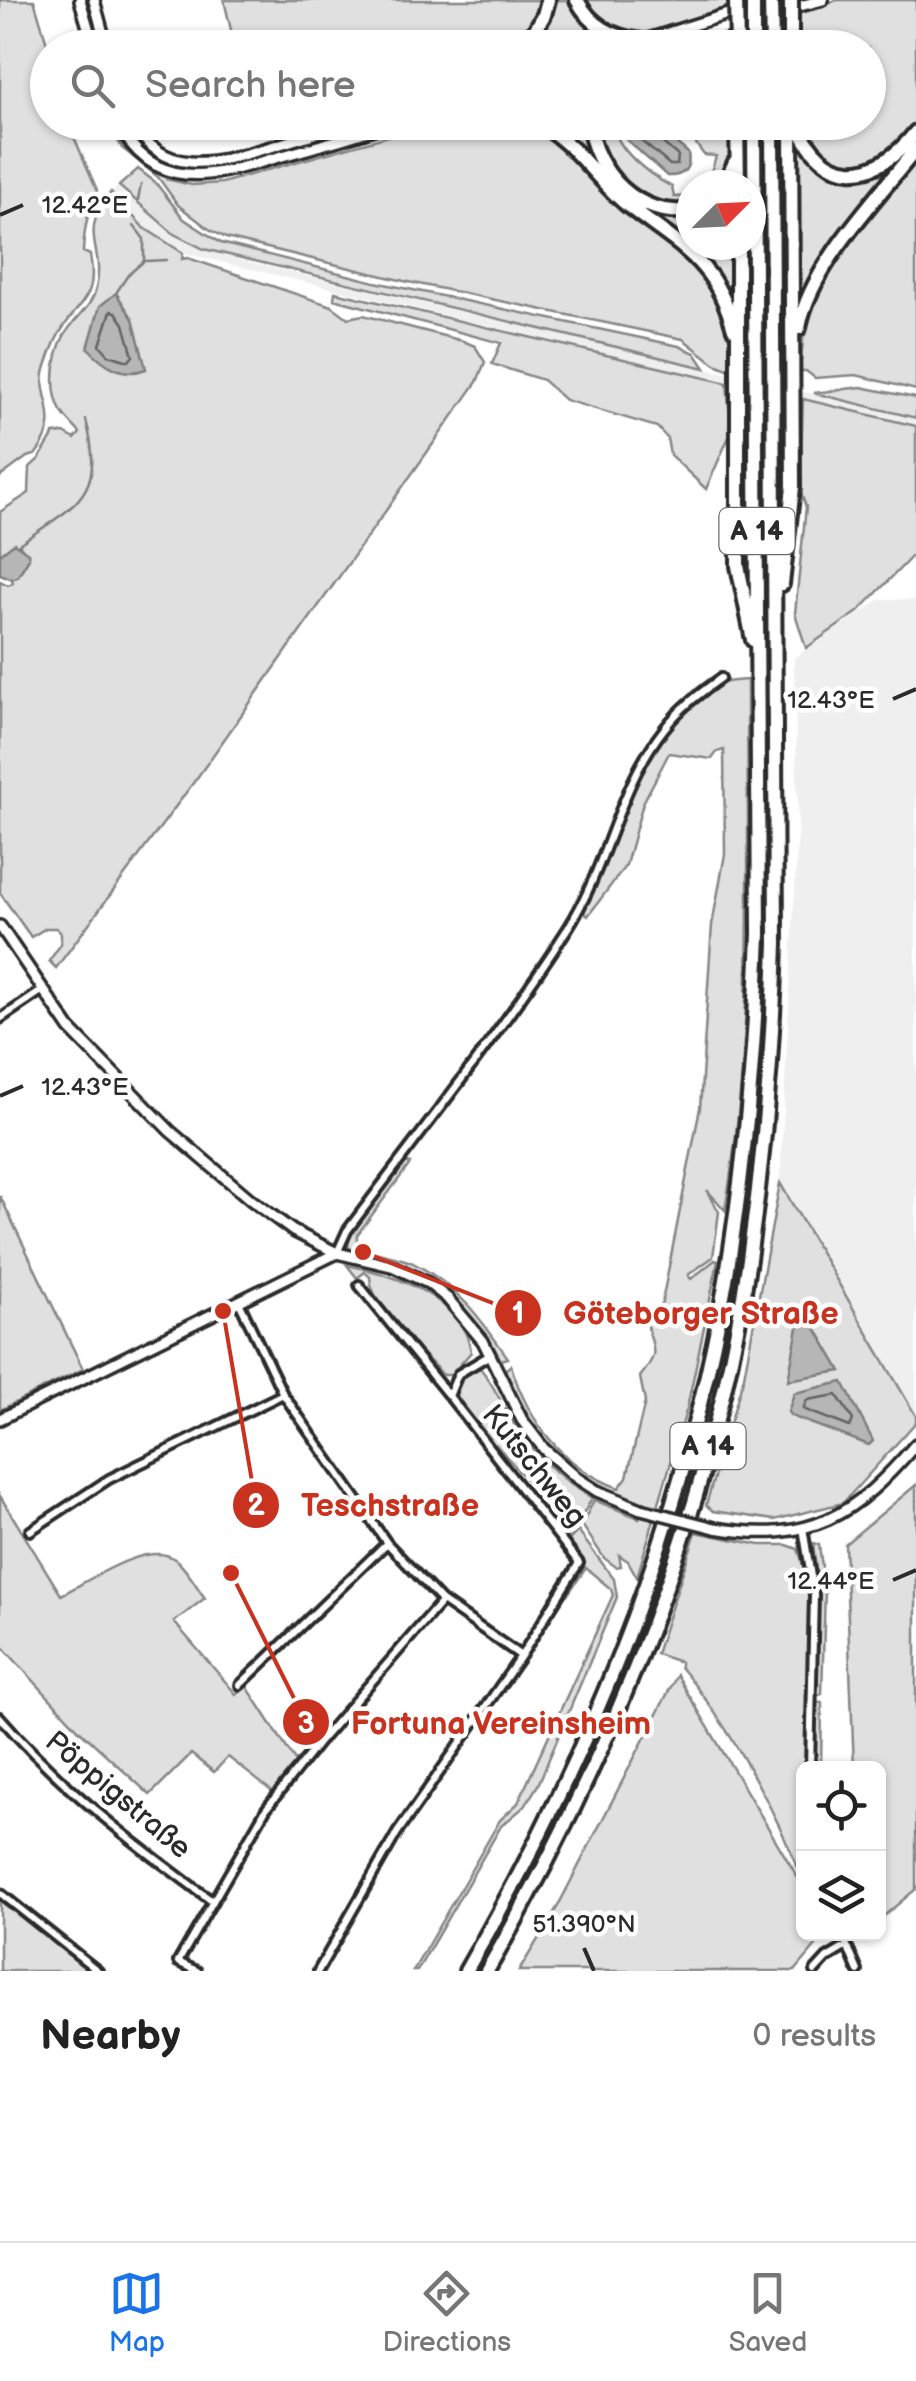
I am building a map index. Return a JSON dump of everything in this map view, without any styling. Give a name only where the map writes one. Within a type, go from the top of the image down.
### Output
[{"type":"highway","points":[[536,30],[548,0]]},
{"type":"highway","points":[[577,0],[590,22],[603,30]]},
{"type":"highway","points":[[736,0],[737,30]]},
{"type":"highway","points":[[753,0],[753,30]]},
{"type":"highway","points":[[771,0],[772,30]]},
{"type":"highway","points":[[793,30],[796,3]]},
{"type":"highway","points":[[803,140],[824,162],[849,171],[889,162],[916,132]]},
{"type":"highway","points":[[562,140],[624,202],[704,268],[727,309],[739,346]]},
{"type":"highway","points":[[592,140],[605,169],[638,203],[661,212],[676,211]]},
{"type":"highway","points":[[738,140],[738,170]]},
{"type":"highway","name":"A 14","points":[[466,1971],[546,1822],[597,1712],[655,1556],[695,1418],[725,1284],[741,1178],[756,1022],[760,888],[754,140]]},
{"type":"highway","name":"A 14","points":[[487,1971],[574,1808],[638,1660],[676,1556],[730,1360],[749,1262],[773,1025],[776,618],[772,140]]},
{"type":"highway","points":[[776,618],[791,526],[794,140]]},
{"type":"highway","points":[[794,360],[801,315],[818,276],[916,149]]},
{"type":"highway","points":[[730,170],[738,150]]},
{"type":"highway","points":[[738,260],[738,566],[759,667]]},
{"type":"street","points":[[80,0],[89,30]]},
{"type":"street","points":[[94,0],[103,30]]},
{"type":"street","points":[[796,3],[823,0]]},
{"type":"street","points":[[685,30],[728,14]]},
{"type":"street","points":[[714,30],[728,27]]},
{"type":"street","points":[[129,140],[137,152],[156,166],[175,174],[196,176],[234,170],[336,140]]},
{"type":"street","points":[[145,140],[176,160],[193,163],[232,158],[294,140]]},
{"type":"street","points":[[0,1419],[337,1253],[348,1230],[470,1068],[574,919],[654,743],[685,706],[720,678]]},
{"type":"street","points":[[0,926],[70,1030],[170,1131],[275,1218],[337,1253],[392,1266],[428,1283],[464,1314],[490,1355],[522,1420],[544,1448],[576,1478],[597,1491],[641,1509],[715,1528],[774,1534],[804,1528],[854,1506],[916,1444]]},
{"type":"street","points":[[0,1019],[44,990]]},
{"type":"street","name":"Kutschweg","points":[[359,1284],[578,1560],[578,1567],[521,1656]]},
{"type":"street","points":[[239,1302],[284,1394],[387,1544],[442,1601],[521,1656],[397,1832],[318,1971]]},
{"type":"street","name":"Kutschweg","points":[[449,1396],[452,1383],[465,1367],[490,1355]]},
{"type":"street","points":[[30,1531],[109,1479],[284,1394]]},
{"type":"street","points":[[804,1528],[814,1595],[810,1761]]},
{"type":"street","points":[[240,1685],[387,1544]]},
{"type":"street","points":[[197,1971],[178,1962],[266,1809],[442,1601]]},
{"type":"street","name":"Pöppigstraße","points":[[0,1717],[70,1790],[134,1844],[212,1900]]},
{"type":"street","points":[[0,1893],[98,1971]]},
{"type":"street","points":[[845,1941],[858,1971]]},
{"type":"street","points":[[815,1971],[847,1946]]},
{"type":"shaded area","points":[[0,0],[34,0],[43,30],[30,30],[30,140],[75,140],[97,190],[87,220],[83,252],[90,255],[92,281],[86,297],[56,339],[46,366],[43,377],[49,429],[44,441],[35,455],[0,477]]},
{"type":"shaded area","points":[[224,0],[544,0],[530,30],[231,30]]},
{"type":"shaded area","points":[[552,0],[572,0],[605,30],[538,30]]},
{"type":"shaded area","points":[[580,0],[728,0],[728,10],[663,30],[612,30]]},
{"type":"shaded area","points":[[837,0],[916,0],[916,127],[893,155],[851,168],[823,157],[812,140],[886,140],[886,30],[734,30]]},
{"type":"shaded area","points":[[916,138],[825,260],[797,315],[796,140],[806,140],[849,174]]},
{"type":"shaded area","points":[[118,140],[124,140],[136,156],[167,175],[166,179],[192,185],[222,183],[374,140],[554,140],[676,248],[676,260],[692,262],[720,304],[730,342],[730,370],[715,364],[683,339],[404,281],[226,238],[178,205],[158,177]]},
{"type":"shaded area","points":[[135,140],[157,158],[196,167],[240,160],[311,140],[329,140],[247,163],[193,171],[173,168],[150,156]]},
{"type":"shaded area","points":[[560,140],[594,140],[624,195],[676,209],[676,246]]},
{"type":"shaded area","points":[[598,140],[618,140],[644,168],[672,187],[676,197],[676,206],[645,203],[609,169]]},
{"type":"shaded area","points":[[693,140],[730,140],[726,170],[712,170],[716,156],[704,155]]},
{"type":"shaded area","points":[[916,153],[916,390],[856,375],[815,378],[800,371],[805,320],[822,277]]},
{"type":"shaded area","points":[[138,169],[155,182],[184,219],[221,243],[375,282],[679,346],[695,353],[705,368],[204,249],[174,234],[119,186]]},
{"type":"shaded area","points":[[119,186],[204,249],[236,259],[916,418],[916,427],[183,253],[143,227],[111,192]]},
{"type":"shaded area","points":[[111,192],[143,227],[183,253],[182,259],[332,306],[348,318],[363,315],[463,341],[475,346],[485,362],[477,382],[199,775],[56,968],[49,961],[61,944],[61,933],[56,928],[46,928],[31,937],[0,893],[0,581],[13,583],[29,558],[19,544],[0,554],[0,512],[29,493],[30,467],[54,434],[64,433],[75,439],[80,433],[60,409],[55,366],[65,335],[94,294],[98,274],[95,220]]},
{"type":"shaded area","points":[[691,260],[734,260],[735,317],[719,286]]},
{"type":"shaded area","points":[[335,292],[727,383],[731,432],[706,489],[670,455],[667,438],[657,427],[565,400],[543,380],[492,364],[501,343],[334,299]]},
{"type":"shaded area","points":[[861,387],[916,398],[916,418],[814,393]]},
{"type":"shaded area","points":[[803,399],[916,426],[916,552],[858,612],[806,648],[795,613],[806,507],[800,490]]},
{"type":"shaded area","points":[[881,599],[916,600],[916,1416],[780,1183],[798,827],[794,658]]},
{"type":"shaded area","points":[[747,680],[748,945],[735,1144],[725,1210],[707,1190],[719,1212],[713,1257],[688,1275],[691,1279],[718,1261],[687,1408],[637,1577],[628,1561],[619,1555],[621,1566],[616,1567],[604,1558],[582,1525],[594,1500],[639,1518],[644,1503],[641,1505],[592,1481],[556,1453],[529,1418],[505,1370],[511,1365],[537,1423],[564,1455],[619,1488],[627,1477],[645,1402],[640,1377],[653,1355],[646,1320],[662,1302],[700,1108],[712,925],[725,854],[724,750],[712,759],[669,753],[643,803],[626,865],[588,916],[582,911],[634,785],[670,725],[691,702],[716,685]]},
{"type":"shaded area","points":[[404,1161],[410,1164],[357,1235],[357,1244],[415,1264],[444,1283],[478,1317],[508,1358],[501,1360],[473,1318],[440,1288],[400,1266],[352,1251],[348,1246],[350,1234]]},
{"type":"shaded area","points":[[780,1183],[916,1422],[843,1503],[774,1520],[713,1511],[706,1505],[744,1376]]},
{"type":"shaded area","points":[[0,1196],[83,1369],[0,1410]]},
{"type":"shaded area","points":[[347,1265],[423,1291],[455,1316],[471,1352],[451,1375],[443,1375],[388,1316],[370,1277],[365,1272],[357,1278]]},
{"type":"shaded area","points":[[480,1368],[529,1445],[558,1474],[592,1498],[566,1539],[568,1526],[496,1445],[492,1448],[491,1440],[456,1399],[457,1380]]},
{"type":"shaded area","points":[[916,1485],[916,1889],[886,1914],[886,1761],[854,1761],[845,1544]]},
{"type":"shaded area","points":[[0,1496],[61,1595],[134,1558],[164,1555],[180,1564],[205,1598],[174,1622],[236,1694],[246,1685],[297,1764],[274,1793],[228,1757],[214,1772],[191,1754],[150,1795],[79,1730],[0,1644]]},
{"type":"shaded area","points":[[578,1531],[614,1579],[617,1597],[538,1785],[525,1806],[501,1826],[417,1971],[413,1971],[500,1820],[518,1803],[613,1595],[586,1568],[566,1592],[582,1565],[568,1541]]},
{"type":"shaded area","points":[[696,1532],[798,1549],[811,1628],[806,1761],[796,1761],[796,1864],[765,1797],[716,1714],[680,1662],[656,1654]]},
{"type":"shaded area","points":[[813,1543],[819,1545],[825,1589],[822,1694],[815,1696],[818,1589]]},
{"type":"shaded area","points":[[677,1675],[796,1874],[796,1941],[820,1941],[795,1971],[519,1971],[558,1906]]},
{"type":"shaded area","points":[[816,1702],[822,1703],[821,1761],[814,1761]]},
{"type":"shaded area","points":[[0,1900],[92,1971],[0,1971]]},
{"type":"water","points":[[627,140],[673,140],[688,153],[685,170],[676,170],[676,175],[667,176]]},
{"type":"water","points":[[116,293],[133,319],[146,369],[129,372],[114,368],[88,348],[100,306]]},
{"type":"water","points":[[14,543],[29,558],[12,579],[0,574],[0,554]]},
{"type":"water","points":[[809,1316],[841,1371],[788,1380],[799,1322]]},
{"type":"water","points":[[843,1382],[873,1441],[869,1445],[788,1412],[794,1393]]},
{"type":"waterway","points":[[138,200],[141,185]]},
{"type":"waterway","points":[[116,293],[144,261],[144,239],[134,226]]},
{"type":"waterway","points":[[146,261],[166,260]]},
{"type":"waterway","points":[[19,544],[71,507],[89,483],[92,466],[86,420]]},
{"type":"tunnel","points":[[732,13],[777,0]]},
{"type":"tunnel","points":[[731,26],[793,8]]},
{"type":"place","name":"Göteborger Straße","points":[[363,1252]]},
{"type":"place","name":"Teschstraße","points":[[223,1311]]},
{"type":"place","name":"Fortuna Vereinsheim","points":[[231,1573]]}]
